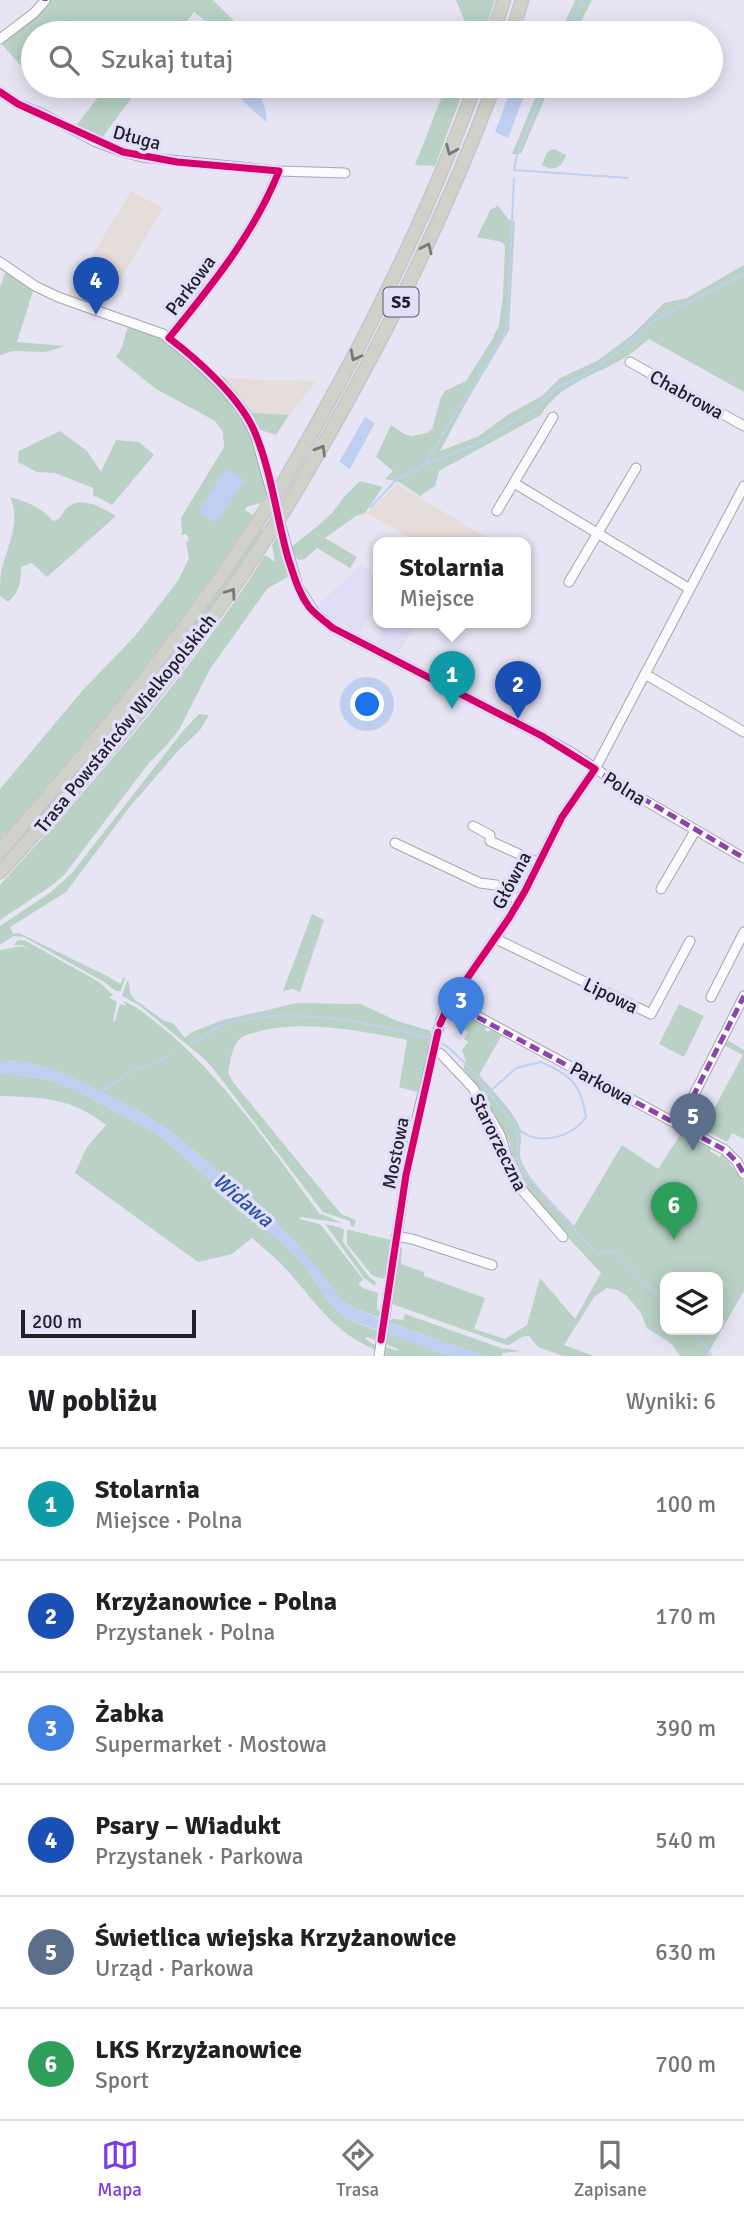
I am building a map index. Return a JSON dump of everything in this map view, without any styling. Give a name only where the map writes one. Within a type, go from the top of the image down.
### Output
[{"type":"highway","points":[[497,21],[504,0]]},
{"type":"highway","points":[[516,21],[522,0]]},
{"type":"highway","name":"Trasa Powstańców Wielkopolskich","points":[[0,851],[143,682],[225,573],[280,488],[353,359],[392,282],[439,178],[470,98]]},
{"type":"highway","name":"Trasa Powstańców Wielkopolskich","points":[[0,872],[146,705],[212,620],[286,508],[340,418],[406,293],[444,211],[489,98]]},
{"type":"street","points":[[24,21],[45,1]]},
{"type":"street","points":[[0,39],[21,23]]},
{"type":"street","name":"Długa","points":[[0,92],[18,104],[123,152],[177,162],[278,171],[345,173]]},
{"type":"street","name":"Parkowa","points":[[169,338],[242,242],[269,195],[278,171]]},
{"type":"street","name":"Parkowa","points":[[0,262],[58,298],[169,338],[220,384],[242,410],[259,445],[289,558]]},
{"type":"street","name":"Chabrowa","points":[[629,362],[744,426]]},
{"type":"street","points":[[497,511],[553,417]]},
{"type":"street","points":[[569,582],[636,468]]},
{"type":"street","points":[[514,483],[690,589]]},
{"type":"street","name":"Główna","points":[[451,1002],[496,939],[519,901],[562,817],[595,769],[744,486]]},
{"type":"street","name":"Polna","points":[[289,558],[304,599],[316,614],[333,628],[542,736],[695,831],[744,858]]},
{"type":"street","points":[[645,674],[744,732]]},
{"type":"street","points":[[473,826],[490,835],[491,841],[539,863]]},
{"type":"street","points":[[662,889],[695,831]]},
{"type":"street","name":"Główna","points":[[396,843],[480,883],[496,885],[519,901]]},
{"type":"street","points":[[711,997],[744,932]]},
{"type":"street","name":"Lipowa","points":[[496,939],[651,1014],[690,941]]},
{"type":"street","points":[[678,1125],[744,996]]},
{"type":"street","name":"Parkowa","points":[[451,1002],[726,1150],[744,1174]]},
{"type":"street","name":"Mostowa","points":[[379,1356],[416,1122],[438,1032],[451,1002]]},
{"type":"street","name":"Starorzeczna","points":[[434,1047],[473,1088],[500,1135],[522,1190],[563,1237]]},
{"type":"street","points":[[396,1236],[412,1238],[492,1265]]},
{"type":"shaded area","points":[[131,191],[163,208],[105,306],[69,294]]},
{"type":"shaded area","points":[[224,377],[317,381],[289,415],[253,413]]},
{"type":"shaded area","points":[[397,484],[484,536],[409,537],[367,513]]},
{"type":"shaded area","points":[[361,565],[373,572],[373,612],[359,634],[337,622],[317,606]]},
{"type":"shaded area","points":[[413,628],[398,654],[376,642],[382,632],[378,630]]},
{"type":"green space","points":[[49,0],[213,0],[234,21],[206,21],[194,12],[187,21],[30,21]]},
{"type":"green space","points":[[456,0],[495,0],[488,21],[465,21]]},
{"type":"green space","points":[[575,0],[592,0],[581,21],[565,21]]},
{"type":"green space","points":[[21,27],[21,66],[0,42]]},
{"type":"green space","points":[[98,98],[131,98],[100,141],[74,128]]},
{"type":"green space","points":[[441,98],[460,98],[435,166],[415,165]]},
{"type":"green space","points":[[535,98],[545,98],[521,154],[512,154]]},
{"type":"green space","points":[[554,149],[566,155],[562,163],[557,168],[542,165],[547,152]]},
{"type":"green space","points":[[498,206],[508,219],[515,222],[509,330],[440,451],[479,436],[509,414],[542,396],[560,378],[597,361],[632,335],[664,303],[687,298],[744,265],[744,392],[649,339],[621,360],[565,390],[541,415],[439,471],[435,486],[420,496],[399,482],[385,479],[393,471],[376,457],[391,425],[412,436],[427,433],[432,429],[441,397],[445,391],[466,381],[499,325],[505,246],[502,242],[477,237],[490,210]]},
{"type":"green space","points":[[6,269],[34,288],[17,342],[65,346],[46,352],[13,351],[0,355],[0,288]]},
{"type":"green space","points":[[130,319],[153,327],[211,371],[224,377],[253,413],[289,415],[276,435],[249,426],[268,493],[261,503],[246,507],[245,510],[254,516],[166,643],[96,733],[0,841],[0,789],[82,691],[135,636],[178,581],[189,558],[186,543],[189,539],[186,534],[180,535],[181,518],[224,447],[223,432],[215,421],[156,389],[116,357],[122,347]]},
{"type":"green space","points":[[60,431],[87,451],[101,472],[116,440],[139,442],[154,455],[112,505],[93,495],[93,488],[55,473],[37,472],[18,462],[19,451]]},
{"type":"green space","points":[[360,481],[383,487],[365,513],[356,516],[325,538],[357,557],[350,568],[317,548],[305,559],[298,560],[290,548],[332,513]]},
{"type":"green space","points":[[10,497],[44,512],[53,521],[71,505],[84,502],[116,516],[47,577],[32,563],[21,567],[19,586],[8,602],[0,596],[0,587],[1,573],[14,525]]},
{"type":"green space","points":[[260,526],[264,536],[184,651],[131,718],[0,864],[0,860],[63,787]]},
{"type":"green space","points":[[279,534],[289,576],[267,589],[210,669],[180,728],[149,763],[64,875],[0,920],[0,885],[105,767],[173,685],[265,555],[275,562],[272,544]]},
{"type":"green space","points":[[199,714],[209,715],[200,730],[177,752],[129,808],[66,892],[10,927],[13,934],[19,933],[121,984],[123,977],[125,978],[121,991],[116,991],[24,937],[13,936],[0,945],[0,926],[51,892],[72,873]]},
{"type":"green space","points":[[312,914],[324,920],[300,992],[292,989],[283,991]]},
{"type":"green space","points":[[18,940],[26,941],[99,982],[113,995],[109,997],[117,1002],[113,1021],[120,1004],[127,1006],[123,1001],[129,1003],[163,1028],[207,1069],[319,1213],[342,1223],[299,1219],[320,1224],[363,1279],[358,1284],[378,1293],[377,1309],[381,1313],[380,1318],[343,1301],[273,1219],[178,1137],[139,1111],[60,1072],[23,1062],[0,1061],[0,950],[22,946],[29,950],[23,945],[14,945]]},
{"type":"green space","points":[[128,979],[131,995],[135,1000],[163,1020],[174,1024],[185,1038],[192,1032],[223,1020],[297,1003],[359,1003],[397,1021],[431,1031],[431,1042],[427,1043],[430,1044],[417,1092],[399,1087],[407,1040],[332,1028],[294,1026],[247,1035],[240,1039],[234,1048],[228,1072],[233,1082],[341,1214],[356,1220],[354,1227],[350,1221],[323,1212],[202,1057],[139,1005],[122,996]]},
{"type":"green space","points":[[679,1004],[704,1016],[684,1057],[659,1044]]},
{"type":"green space","points":[[468,1017],[486,1027],[488,1032],[491,1029],[502,1035],[479,1075],[517,1121],[521,1135],[520,1154],[527,1172],[574,1226],[622,1145],[658,1169],[682,1132],[711,1148],[710,1151],[719,1157],[722,1155],[744,1181],[744,1291],[723,1327],[723,1272],[660,1272],[660,1335],[718,1335],[708,1353],[710,1356],[680,1356],[672,1344],[647,1328],[641,1313],[626,1295],[607,1288],[594,1297],[564,1345],[594,1356],[563,1356],[538,1347],[529,1336],[507,1345],[392,1304],[400,1248],[401,1264],[424,1272],[424,1276],[485,1298],[474,1329],[505,1339],[527,1325],[540,1278],[575,1319],[601,1273],[523,1189],[514,1168],[510,1144],[476,1084],[463,1068],[466,1062],[462,1050],[468,1042],[464,1039],[468,1032],[461,1028]]},
{"type":"green space","points":[[725,1039],[744,1050],[744,1139],[732,1133],[727,1142],[703,1129],[743,1055],[722,1044]]},
{"type":"green space","points":[[0,1073],[46,1079],[74,1089],[160,1136],[287,1247],[304,1265],[328,1301],[347,1319],[378,1331],[377,1341],[367,1337],[365,1339],[375,1345],[376,1350],[337,1326],[284,1267],[252,1238],[232,1254],[198,1262],[75,1173],[87,1147],[106,1125],[69,1104],[30,1097],[0,1096]]},
{"type":"green space","points":[[325,1224],[344,1230],[343,1242],[369,1277],[376,1282],[375,1286],[364,1278]]},
{"type":"green space","points":[[349,1230],[391,1240],[385,1279],[373,1276],[347,1244]]},
{"type":"green space","points":[[405,1314],[501,1348],[521,1351],[502,1353],[502,1356],[484,1356],[388,1322],[392,1319],[403,1320]]},
{"type":"green space","points":[[387,1333],[450,1356],[385,1356],[386,1347],[397,1351],[398,1349],[386,1344]]},
{"type":"water","points":[[261,98],[267,123],[242,100]]},
{"type":"water","points":[[508,98],[523,98],[508,138],[495,132]]},
{"type":"water","points":[[365,417],[375,423],[350,469],[339,462]]},
{"type":"water","points":[[226,468],[245,480],[216,523],[198,512]]},
{"type":"water","name":"Widawa","points":[[0,1061],[23,1062],[60,1072],[139,1111],[178,1137],[273,1219],[297,1243],[343,1301],[390,1323],[484,1356],[450,1356],[347,1319],[328,1301],[304,1265],[287,1247],[160,1136],[74,1089],[46,1079],[0,1073]]},
{"type":"waterway","points":[[573,21],[583,0]]},
{"type":"waterway","points":[[539,98],[514,170],[628,178]]},
{"type":"waterway","points":[[425,464],[503,337],[507,326],[514,179]]},
{"type":"waterway","points":[[371,507],[397,479],[474,445],[532,411],[556,388],[585,375],[620,350],[654,320],[744,274]]},
{"type":"waterway","points":[[192,1043],[234,1021],[288,1016],[337,1019],[433,1039]]},
{"type":"waterway","points":[[438,1041],[469,1067],[515,1126],[517,1156],[521,1169],[597,1253],[614,1251],[660,1299]]},
{"type":"waterway","points":[[100,1092],[138,1068],[158,1062],[170,1054]]},
{"type":"waterway","points":[[488,1093],[516,1068],[541,1062],[560,1071],[573,1082],[581,1096],[586,1117],[579,1125],[552,1138],[533,1137],[516,1127]]},
{"type":"waterway","points":[[696,1335],[712,1356]]},
{"type":"marked path","points":[[603,775],[744,858]]},
{"type":"marked path","points":[[679,1124],[744,996]]},
{"type":"marked path","points":[[464,1010],[725,1150],[744,1174]]},
{"type":"cycle path","points":[[0,92],[18,104],[123,152],[177,162],[279,171],[244,238],[216,279],[169,338],[204,367],[227,391],[253,428],[269,475],[288,558],[302,595],[309,607],[333,628],[542,736],[595,769],[562,817],[509,918],[448,1006],[440,1024]]},
{"type":"cycle path","points":[[381,1340],[406,1175],[438,1032]]},
{"type":"place","name":"Psary – Wiadukt","points":[[96,315]]},
{"type":"place","name":"Stolarnia","points":[[452,709]]},
{"type":"place","name":"Krzyżanowice - Polna","points":[[518,719]]},
{"type":"place","name":"Żabka","points":[[461,1035]]},
{"type":"place","name":"Świetlica wiejska Krzyżanowice","points":[[693,1151]]},
{"type":"place","name":"LKS Krzyżanowice","points":[[674,1240]]}]
